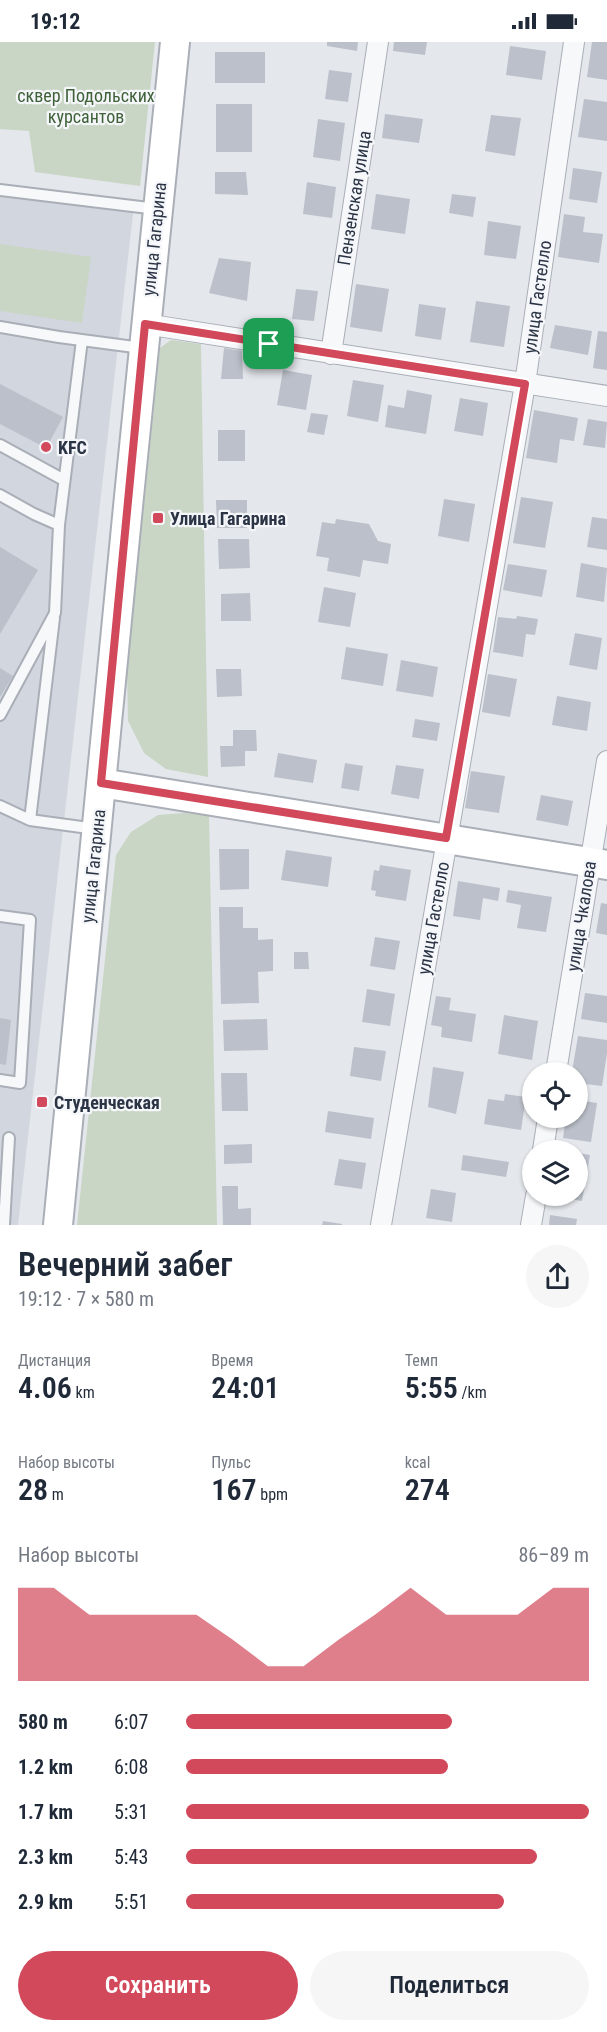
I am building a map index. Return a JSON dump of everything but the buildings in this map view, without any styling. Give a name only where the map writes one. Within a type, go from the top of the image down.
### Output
[{"type":"street","name":"улица Гагарина","points":[[58,1225],[144,336],[175,42]]},
{"type":"street","name":"Пензенская улица","points":[[331,354],[378,42]]},
{"type":"street","name":"улица Гастелло","points":[[381,1225],[525,384],[574,42]]},
{"type":"street","points":[[144,336],[331,354],[607,396]]},
{"type":"street","name":"улица Чкалова","points":[[558,1062],[598,863],[607,760]]},
{"type":"street","points":[[101,783],[598,863]]},
{"type":"street","points":[[531,1225],[534,1206]]},
{"type":"lane","points":[[0,190],[157,209]]},
{"type":"lane","points":[[0,329],[82,340],[144,336]]},
{"type":"lane","points":[[30,820],[55,613],[59,525],[82,340]]},
{"type":"lane","points":[[0,445],[64,480]]},
{"type":"lane","points":[[0,495],[59,525]]},
{"type":"lane","points":[[0,715],[55,613]]},
{"type":"lane","points":[[0,806],[30,820],[97,829]]},
{"type":"lane","points":[[0,916],[30,920],[20,1083],[0,1080]]},
{"type":"lane","points":[[4,1225],[9,1138]]},
{"type":"shaded area","points":[[0,196],[134,205],[18,1225],[0,1225]]},
{"type":"green space","name":"сквер Подольских курсантов","points":[[0,42],[155,42],[140,186],[35,172],[29,131],[0,129]]},
{"type":"green space","points":[[0,244],[91,257],[82,323],[0,311]]},
{"type":"green space","points":[[171,340],[201,344],[208,777],[166,769],[144,753],[128,721],[127,672],[160,348]]},
{"type":"green space","points":[[184,813],[209,815],[217,1225],[77,1225],[116,855],[131,832],[158,815]]},
{"type":"place","name":"KFC","points":[[46,447]]},
{"type":"place","name":"Улица Гагарина","points":[[158,518]]},
{"type":"place","name":"Студенческая","points":[[42,1102]]},
{"type":"route","points":[[145,324],[269,344],[525,384],[446,838],[101,783],[145,324]]}]
